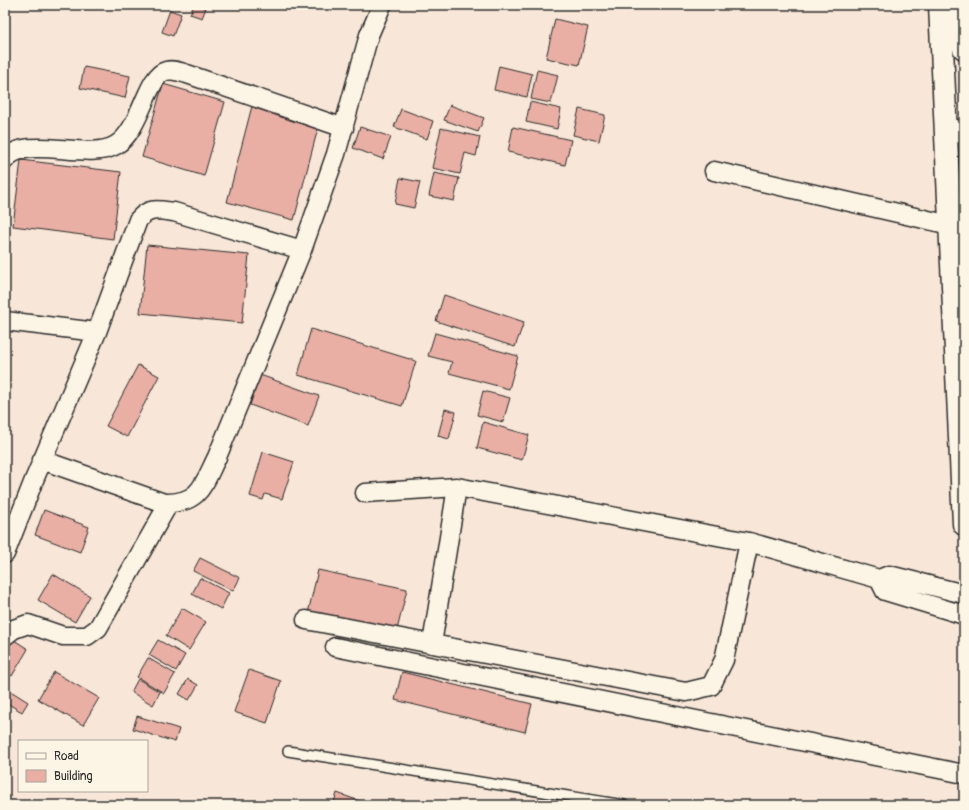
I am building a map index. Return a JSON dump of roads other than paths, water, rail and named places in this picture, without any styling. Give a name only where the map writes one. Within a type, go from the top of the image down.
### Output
[{"type":"highway","points":[[940,5],[955,132],[950,225],[964,524]]},
{"type":"highway","points":[[962,5],[964,48]]},
{"type":"street","points":[[42,460],[153,500],[169,503],[177,504],[190,499],[201,488],[217,457],[302,250],[344,128],[369,35],[382,5]]},
{"type":"street","points":[[5,160],[15,151],[25,149],[58,148],[94,151],[117,145],[134,127],[153,82],[165,71],[187,74],[344,128]]},
{"type":"street","points":[[714,171],[950,225]]},
{"type":"street","points":[[5,554],[42,460],[97,332],[138,220],[145,212],[157,210],[174,212],[302,250]]},
{"type":"street","points":[[5,321],[97,332]]},
{"type":"street","points":[[365,493],[457,487],[749,542],[879,579],[890,575],[964,594]]},
{"type":"street","points":[[432,644],[457,487]]},
{"type":"street","points":[[5,636],[14,629],[28,624],[62,636],[87,636],[98,628],[169,503]]},
{"type":"street","points":[[306,620],[686,692],[711,686],[724,660],[749,542]]},
{"type":"street","points":[[879,579],[885,591],[964,615]]},
{"type":"street","points":[[335,647],[964,774]]},
{"type":"lane","points":[[288,751],[624,805]]}]
